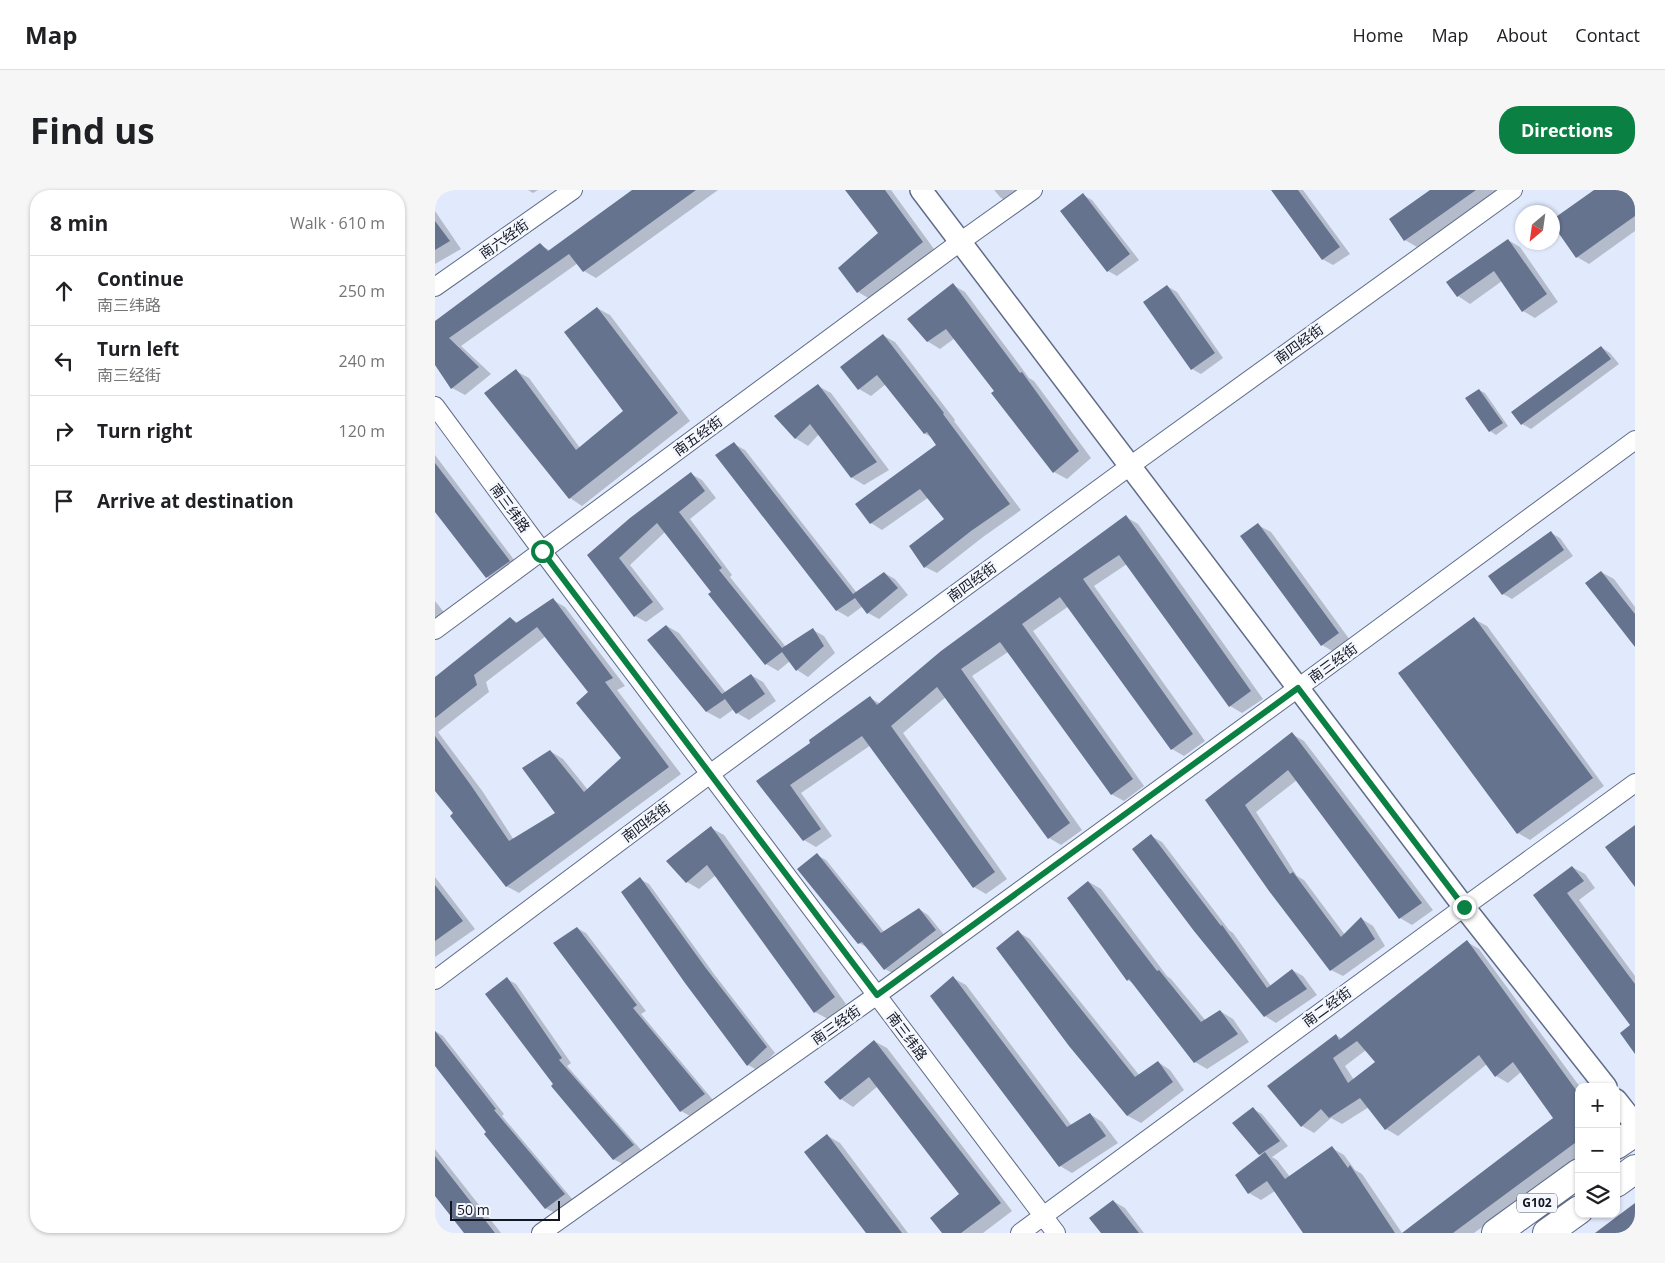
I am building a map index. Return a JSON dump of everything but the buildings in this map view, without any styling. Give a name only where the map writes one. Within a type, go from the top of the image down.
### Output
[{"type":"highway","points":[[1620,1142],[1635,1132]]},
{"type":"highway","points":[[1620,1180],[1635,1169]]},
{"type":"highway","name":"G102","points":[[1496,1233],[1575,1176]]},
{"type":"highway","name":"G102","points":[[1547,1233],[1575,1213]]},
{"type":"street","name":"南六经街","points":[[435,288],[573,190]]},
{"type":"street","points":[[921,190],[1464,907],[1603,1083]]},
{"type":"street","name":"南五经街","points":[[435,630],[1033,190]]},
{"type":"street","name":"南四经街","points":[[435,980],[710,774],[1130,466],[1513,190]]},
{"type":"street","name":"南三纬路","points":[[435,406],[542,551],[1056,1233]]},
{"type":"street","name":"南三经街","points":[[541,1233],[877,995],[1635,440]]},
{"type":"street","name":"南二经街","points":[[1020,1233],[1635,783]]},
{"type":"street","points":[[1620,1105],[1635,1124]]},
{"type":"route","points":[[542,551],[877,995],[1298,688],[1464,907]]}]
